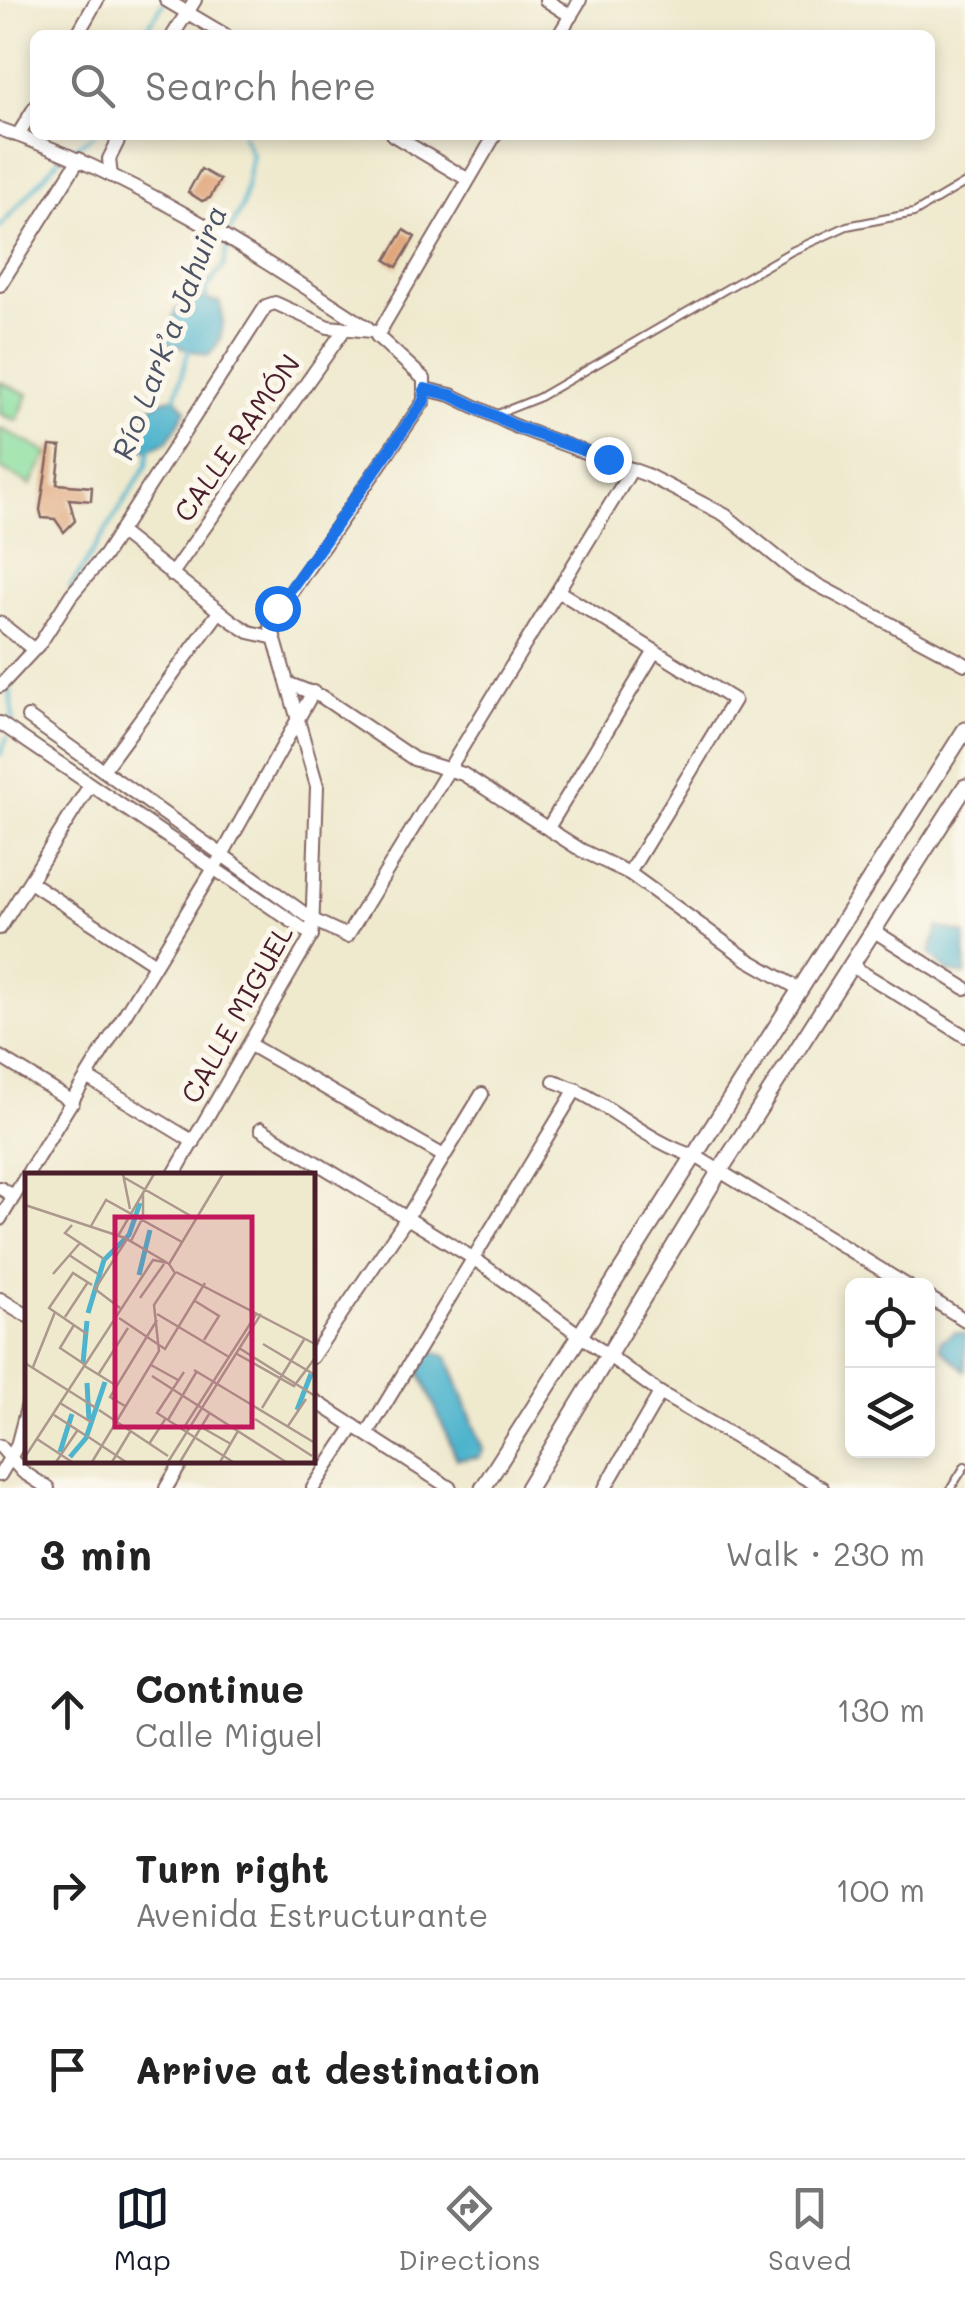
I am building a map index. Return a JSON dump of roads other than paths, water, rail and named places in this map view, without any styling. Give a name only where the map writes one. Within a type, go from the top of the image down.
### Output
[{"type":"street","points":[[80,30],[97,0]]},
{"type":"street","points":[[166,0],[191,6],[219,30]]},
{"type":"street","points":[[546,0],[571,16]]},
{"type":"street","points":[[562,30],[580,0]]},
{"type":"street","points":[[176,30],[191,6]]},
{"type":"street","points":[[18,135],[30,115]]},
{"type":"street","points":[[0,129],[30,140]]},
{"type":"street","points":[[31,140],[79,158],[265,262],[374,334],[414,366],[425,389],[424,401],[277,608],[270,637],[249,632],[219,612],[120,532]]},
{"type":"street","points":[[111,176],[109,158],[118,140]]},
{"type":"street","points":[[402,140],[467,178]]},
{"type":"street","points":[[374,334],[492,140]]},
{"type":"street","points":[[0,286],[79,158]]},
{"type":"street","points":[[0,686],[33,649],[120,532],[266,306],[275,303],[344,330],[374,334]]},
{"type":"street","name":"CALLE RAMÓN","points":[[171,575],[344,330]]},
{"type":"street","points":[[425,389],[451,395],[494,416],[632,469],[724,516],[799,575],[965,664]]},
{"type":"street","points":[[0,723],[213,868],[314,928],[347,936],[632,469]]},
{"type":"street","points":[[558,591],[734,700],[629,873]]},
{"type":"street","points":[[103,770],[219,612]]},
{"type":"street","points":[[0,623],[33,649]]},
{"type":"street","name":"CALLE MIGUEL","points":[[175,1173],[252,1046],[314,928],[317,786],[292,685],[270,637]]},
{"type":"street","points":[[548,828],[655,651]]},
{"type":"street","points":[[292,685],[314,692],[414,759],[449,768],[580,850],[629,873],[747,959],[801,990]]},
{"type":"street","points":[[28,1173],[88,1078],[152,962],[222,854],[314,692]]},
{"type":"street","points":[[28,717],[222,854],[314,928]]},
{"type":"street","points":[[484,1488],[965,730]]},
{"type":"street","points":[[0,928],[90,785]]},
{"type":"street","points":[[528,1488],[719,1172],[965,787]]},
{"type":"street","points":[[30,882],[152,962]]},
{"type":"street","points":[[874,930],[965,988]]},
{"type":"street","points":[[852,966],[965,1036]]},
{"type":"street","points":[[252,1046],[442,1155]]},
{"type":"street","points":[[0,1057],[73,1102]]},
{"type":"street","points":[[88,1078],[194,1142]]},
{"type":"street","points":[[554,1081],[576,1089],[646,1137],[697,1157],[895,1278]]},
{"type":"street","points":[[368,1434],[576,1089]]},
{"type":"street","points":[[315,1353],[406,1219],[482,1094]]},
{"type":"street","points":[[261,1129],[476,1260],[582,1332],[605,1356],[660,1393],[822,1488]]},
{"type":"street","points":[[0,1219],[25,1178]]},
{"type":"street","points":[[0,1188],[14,1196]]},
{"type":"street","points":[[0,1299],[25,1314]]},
{"type":"street","points":[[935,1302],[965,1320]]},
{"type":"street","points":[[606,1488],[660,1393]]},
{"type":"street","points":[[315,1400],[450,1488]]},
{"type":"street","points":[[0,1474],[11,1459],[25,1414]]},
{"type":"street","points":[[314,1488],[354,1426]]},
{"type":"street","points":[[0,1446],[48,1488]]},
{"type":"street","points":[[166,1488],[181,1463]]},
{"type":"lane","points":[[494,416],[538,398],[792,251],[846,226],[914,213],[965,183]]},
{"type":"lane","points":[[951,1488],[965,1466]]},
{"type":"water","points":[[199,298],[219,302],[222,316],[220,337],[208,355],[168,344],[166,337],[176,310]]},
{"type":"water","points":[[176,398],[186,410],[168,441],[149,450],[139,447],[134,430],[141,418],[156,404]]},
{"type":"water","points":[[938,927],[965,934],[965,975],[949,972],[930,954]]},
{"type":"water","points":[[955,1332],[965,1334],[965,1371],[941,1349],[940,1341]]},
{"type":"water","points":[[428,1350],[448,1357],[483,1450],[480,1457],[457,1459],[418,1367]]},
{"type":"waterway","name":"Río Lark’a Jahuira","points":[[146,30],[163,4]]},
{"type":"waterway","name":"Río Lark’a Jahuira","points":[[69,151],[86,140]]},
{"type":"waterway","name":"Río Lark’a Jahuira","points":[[229,233],[242,207],[252,156],[245,140]]},
{"type":"waterway","name":"Río Lark’a Jahuira","points":[[0,227],[61,157]]},
{"type":"waterway","name":"Río Lark’a Jahuira","points":[[207,300],[205,290],[224,265],[228,242]]},
{"type":"waterway","name":"Río Lark’a Jahuira","points":[[175,399],[190,346]]},
{"type":"waterway","name":"Río Lark’a Jahuira","points":[[70,588],[147,465],[150,447]]},
{"type":"waterway","name":"Río Lark’a Jahuira","points":[[13,721],[10,688],[15,678]]},
{"type":"waterway","name":"Río Lark’a Jahuira","points":[[0,755],[7,738]]}]
